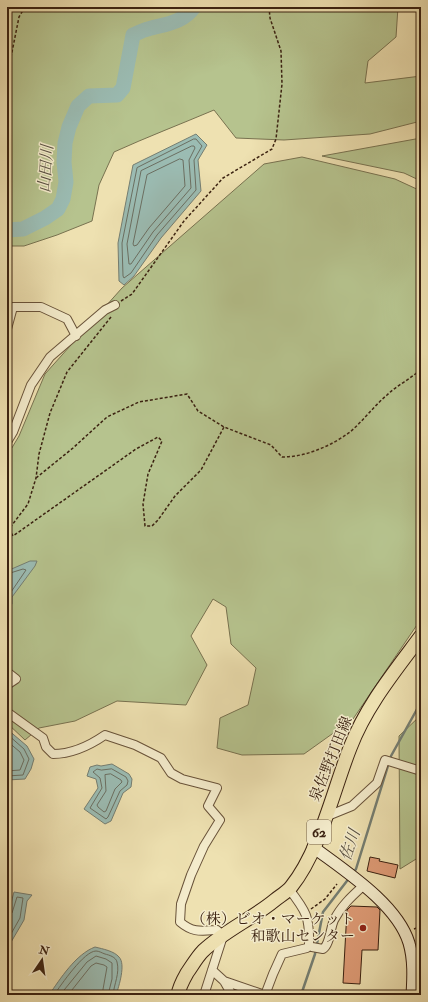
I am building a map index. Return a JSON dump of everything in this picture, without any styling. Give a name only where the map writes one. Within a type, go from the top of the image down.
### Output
[{"type":"main road","name":"泉佐野打田線","points":[[178,995],[179,988],[203,951],[268,906],[289,889],[302,869],[313,847],[350,747],[361,724],[375,699],[421,636]]},
{"type":"street","points":[[7,442],[13,432],[31,385],[50,357],[105,310],[115,305]]},
{"type":"street","points":[[7,329],[13,307],[41,307],[67,319],[76,336]]},
{"type":"street","points":[[7,672],[16,679],[7,685]]},
{"type":"street","points":[[7,712],[43,738],[46,747],[53,754],[62,754],[75,751],[105,735],[135,745],[161,758],[171,773],[182,779],[217,788],[208,806],[220,820],[204,846],[191,875],[181,904],[180,922],[187,928],[198,931],[217,930],[223,936],[204,995]]},
{"type":"street","points":[[325,817],[352,806],[377,783],[385,760],[421,771]]},
{"type":"street","points":[[313,847],[360,883],[396,918],[406,934],[409,944],[412,960],[412,995]]},
{"type":"street","points":[[224,981],[265,995],[282,954],[314,947],[324,949],[333,922],[341,907],[360,883]]},
{"type":"street","points":[[289,889],[306,912],[314,947]]},
{"type":"street","points":[[212,970],[224,981],[232,995]]},
{"type":"path","points":[[7,77],[19,17],[25,7]]},
{"type":"path","points":[[224,427],[201,470],[175,496],[152,526],[145,526],[143,504],[148,474],[162,441],[158,437],[136,448],[13,536],[8,530],[28,504],[36,478],[39,454],[50,413],[67,372],[114,313],[115,305],[132,294],[184,221],[223,178],[272,149],[276,138],[282,84],[281,51],[270,18],[269,7]]},
{"type":"path","points":[[36,478],[73,448],[107,416],[139,402],[187,394],[198,411],[224,427],[271,445],[282,457],[306,455],[328,445],[350,431],[388,393],[414,376],[421,369]]},
{"type":"path","points":[[306,912],[325,899],[337,884]]},
{"type":"green space","points":[[7,7],[398,7],[396,37],[368,61],[365,83],[421,76],[421,121],[370,134],[284,140],[236,138],[214,110],[114,152],[99,185],[92,221],[24,246],[7,246]]},
{"type":"green space","points":[[421,138],[421,181],[404,173],[322,156]]},
{"type":"green space","points":[[302,157],[395,179],[421,191],[421,619],[353,719],[304,754],[242,755],[217,748],[220,718],[248,705],[256,668],[231,644],[226,607],[213,599],[191,636],[207,665],[186,705],[117,701],[75,721],[39,728],[25,740],[7,723],[7,456],[19,436],[45,374],[122,288],[264,164]]},
{"type":"green space","points":[[421,715],[421,856],[400,869],[399,736]]},
{"type":"water","points":[[196,134],[207,145],[198,160],[201,191],[161,238],[134,276],[124,285],[119,281],[118,243],[133,165]]},
{"type":"water","points":[[30,561],[37,561],[35,566],[12,597],[12,604],[7,610],[7,571]]},
{"type":"water","points":[[7,729],[27,746],[34,759],[31,769],[25,779],[7,780]]},
{"type":"water","points":[[112,764],[129,774],[132,779],[131,787],[123,793],[111,821],[105,824],[84,809],[98,788],[96,779],[87,776],[90,767]]},
{"type":"water","points":[[14,892],[32,895],[27,901],[24,920],[7,949],[7,918]]},
{"type":"water","points":[[95,947],[114,953],[121,960],[122,970],[116,995],[49,995],[75,961],[88,950]]},
{"type":"building","points":[[370,857],[380,859],[379,861],[398,865],[395,878],[367,871]]},
{"type":"building","name":"（株）ビオ・マーケット 和歌山センター","points":[[351,906],[377,907],[380,910],[378,950],[362,950],[360,984],[343,983],[347,910]]},
{"type":"waterway","name":"山田川","points":[[7,230],[23,229],[45,218],[58,209],[63,199],[66,182],[64,162],[65,143],[69,127],[78,106],[89,96],[117,95],[123,88],[133,35],[144,30],[179,20],[194,7]]},
{"type":"waterway","name":"佐川","points":[[353,873],[356,869],[391,756],[421,702]]},
{"type":"waterway","name":"佐川","points":[[301,995],[315,954],[323,912],[350,877]]},
{"type":"place","name":"（株）ビオ・マーケット 和歌山センター","points":[[363,928]]}]
